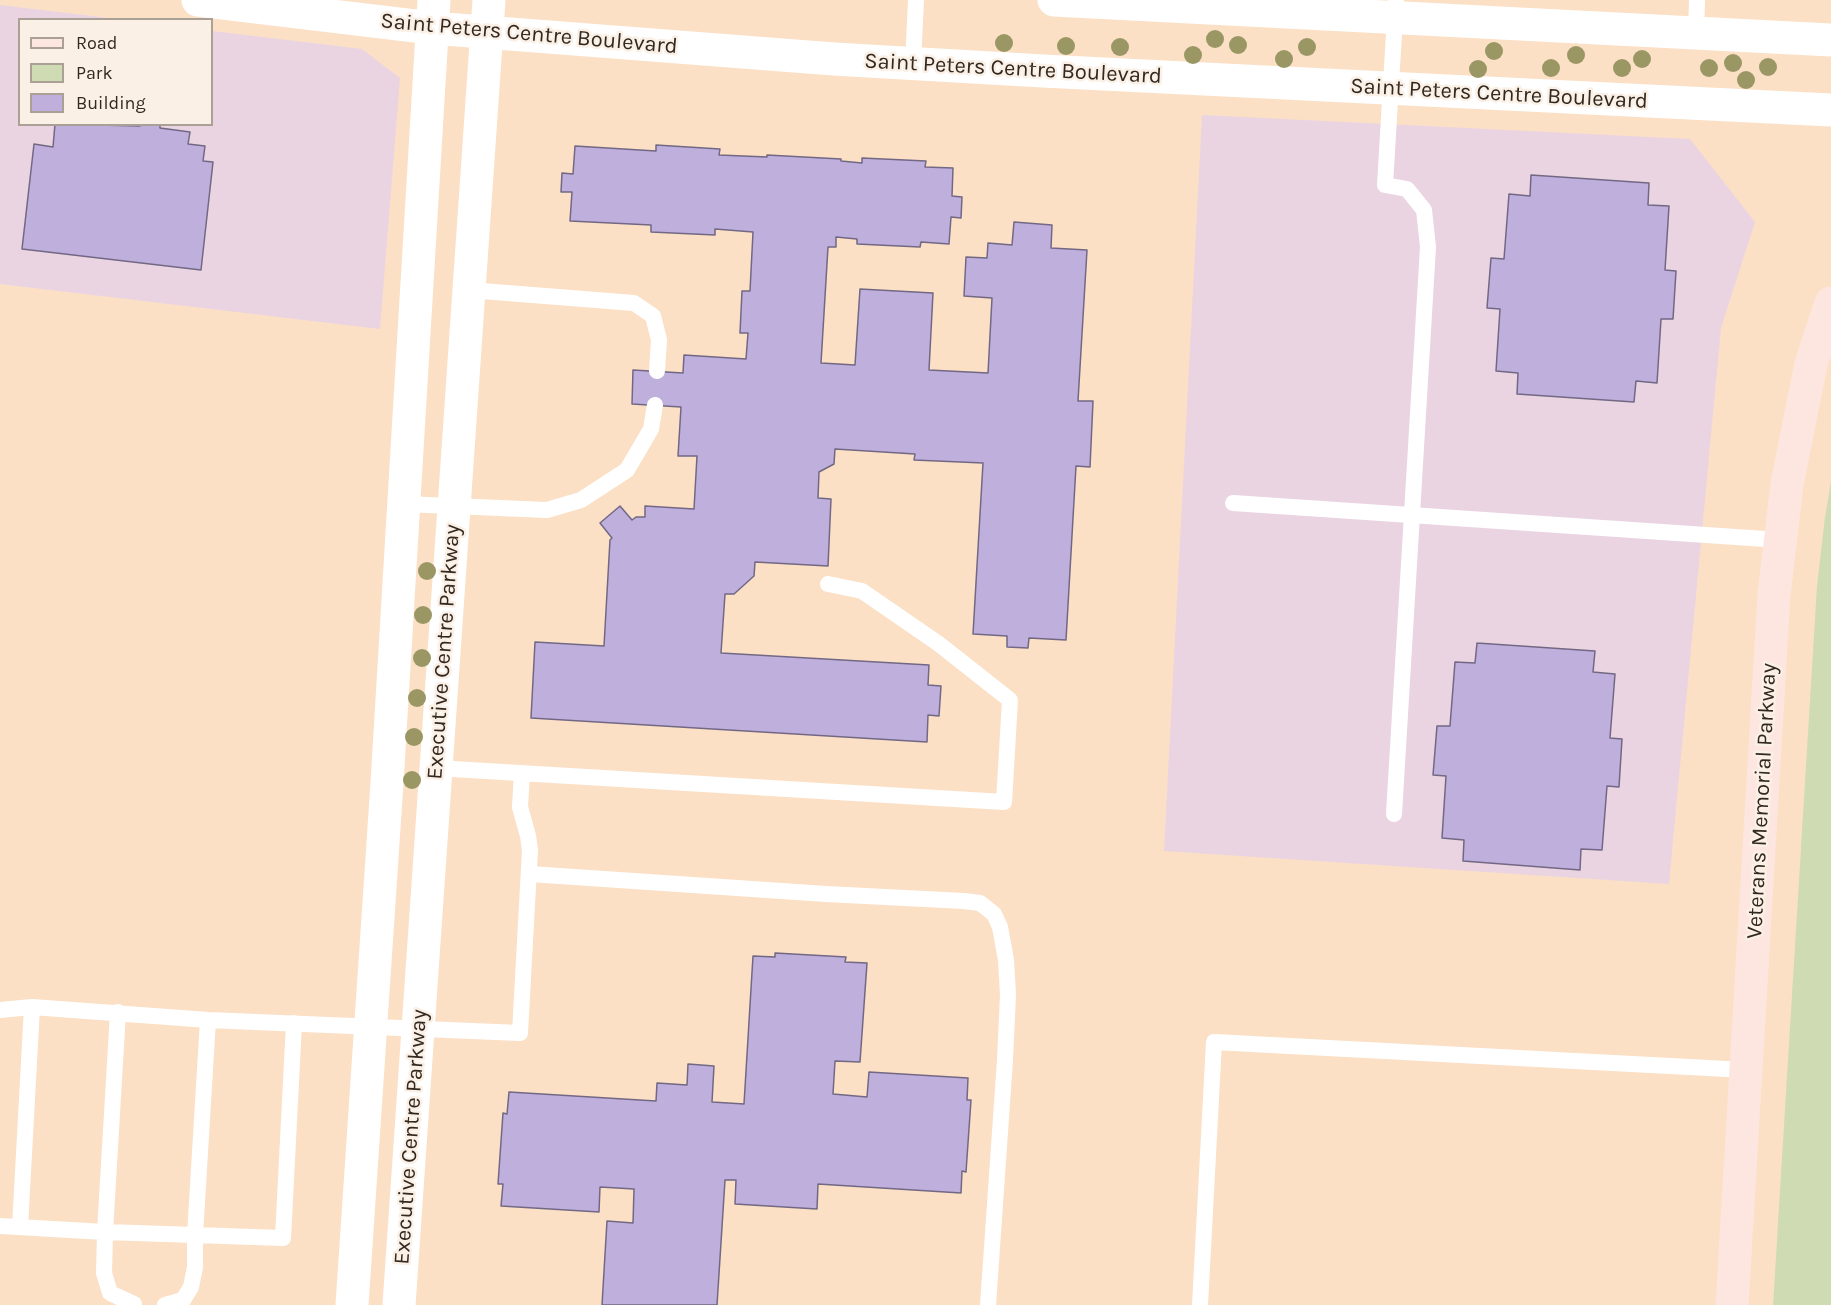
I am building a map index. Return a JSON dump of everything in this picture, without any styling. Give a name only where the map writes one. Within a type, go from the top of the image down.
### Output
[{"type":"main road","name":"Veterans Memorial Parkway","points":[[1732,1305],[1774,595],[1787,484],[1811,364],[1831,303]]},
{"type":"street","name":"Saint Peters Centre Boulevard","points":[[198,0],[433,14],[487,32],[913,64],[1831,110]]},
{"type":"street","name":"Executive Centre Parkway","points":[[399,1305],[489,0]]},
{"type":"street","points":[[1054,0],[1396,9],[1696,33],[1831,40]]},
{"type":"street","points":[[352,1305],[433,14]]},
{"type":"lane","points":[[913,64],[916,0]]},
{"type":"lane","points":[[1696,33],[1697,0]]},
{"type":"lane","points":[[1394,814],[1428,247],[1424,210],[1407,189],[1385,185],[1396,9]]},
{"type":"lane","points":[[469,290],[634,303],[653,316],[659,340],[657,371]]},
{"type":"lane","points":[[404,504],[547,510],[581,500],[627,470],[651,429],[655,405]]},
{"type":"lane","points":[[1233,503],[1780,540]]},
{"type":"lane","points":[[436,768],[1004,802],[1010,700],[939,644],[862,591],[828,584]]},
{"type":"lane","points":[[0,1010],[32,1007],[208,1020],[520,1033],[530,874],[528,837],[520,807],[522,773]]},
{"type":"lane","points":[[530,874],[964,901],[980,903],[994,914],[1000,927],[1006,960],[1008,994],[988,1305]]},
{"type":"lane","points":[[20,1227],[32,1007]]},
{"type":"lane","points":[[118,1012],[104,1273],[110,1293],[134,1304]]},
{"type":"lane","points":[[165,1305],[183,1300],[191,1287],[195,1267],[208,1020]]},
{"type":"lane","points":[[0,1226],[283,1238],[294,1023]]},
{"type":"lane","points":[[1200,1305],[1214,1042],[1746,1070]]},
{"type":"shaded area","points":[[0,5],[109,18],[18,18],[18,126],[213,126],[213,31],[362,49],[400,78],[380,329],[0,284]]},
{"type":"shaded area","points":[[1202,115],[1690,139],[1755,222],[1721,328],[1669,884],[1164,851]]},
{"type":"green space","points":[[1831,481],[1831,1305],[1773,1305],[1817,586]]},
{"type":"building","points":[[55,126],[160,126],[160,128],[190,132],[188,144],[205,146],[203,161],[213,162],[201,270],[22,249],[34,144],[53,147]]},
{"type":"building","points":[[656,145],[720,149],[719,155],[841,159],[841,161],[862,163],[862,158],[926,161],[925,167],[953,168],[952,196],[962,197],[961,218],[951,217],[949,244],[921,242],[920,247],[857,244],[857,239],[836,237],[836,247],[828,247],[821,363],[855,365],[860,289],[933,293],[929,370],[988,373],[992,298],[964,296],[966,257],[987,258],[988,243],[1012,245],[1014,222],[1052,225],[1051,248],[1087,250],[1078,401],[1093,401],[1090,467],[1076,466],[1066,640],[1029,638],[1028,648],[1007,647],[1007,636],[973,634],[983,463],[914,460],[915,454],[835,449],[834,464],[819,472],[818,498],[831,499],[828,566],[755,562],[754,576],[734,594],[725,594],[721,653],[929,665],[928,685],[941,686],[939,716],[928,715],[927,742],[531,718],[535,642],[604,646],[610,540],[612,538],[600,523],[620,506],[632,520],[636,517],[645,517],[645,506],[694,509],[697,456],[678,456],[681,407],[632,404],[633,370],[683,373],[684,355],[746,359],[748,333],[740,333],[742,291],[750,291],[753,232],[715,229],[715,235],[651,232],[651,225],[570,221],[572,192],[561,192],[562,173],[573,174],[575,146],[656,151]]},
{"type":"building","points":[[1531,175],[1649,183],[1648,205],[1669,206],[1665,270],[1676,271],[1673,319],[1661,319],[1657,383],[1636,381],[1634,402],[1517,394],[1518,373],[1496,371],[1500,309],[1487,308],[1491,258],[1504,259],[1509,194],[1530,196]]},
{"type":"building","points":[[1477,643],[1595,651],[1593,672],[1615,674],[1610,738],[1622,739],[1619,787],[1607,786],[1602,850],[1581,849],[1580,870],[1463,861],[1464,840],[1442,838],[1446,776],[1433,775],[1437,726],[1450,726],[1455,662],[1475,663]]},
{"type":"building","points":[[775,953],[846,957],[845,962],[867,963],[860,1062],[835,1061],[833,1094],[867,1097],[869,1072],[968,1078],[967,1100],[971,1100],[966,1172],[962,1171],[961,1193],[818,1184],[817,1209],[735,1204],[736,1180],[725,1180],[717,1305],[602,1305],[607,1221],[633,1223],[634,1189],[600,1187],[599,1212],[501,1206],[503,1184],[498,1184],[503,1113],[507,1114],[509,1092],[656,1101],[657,1083],[687,1085],[688,1064],[714,1066],[712,1102],[744,1104],[753,956],[775,957]]}]
